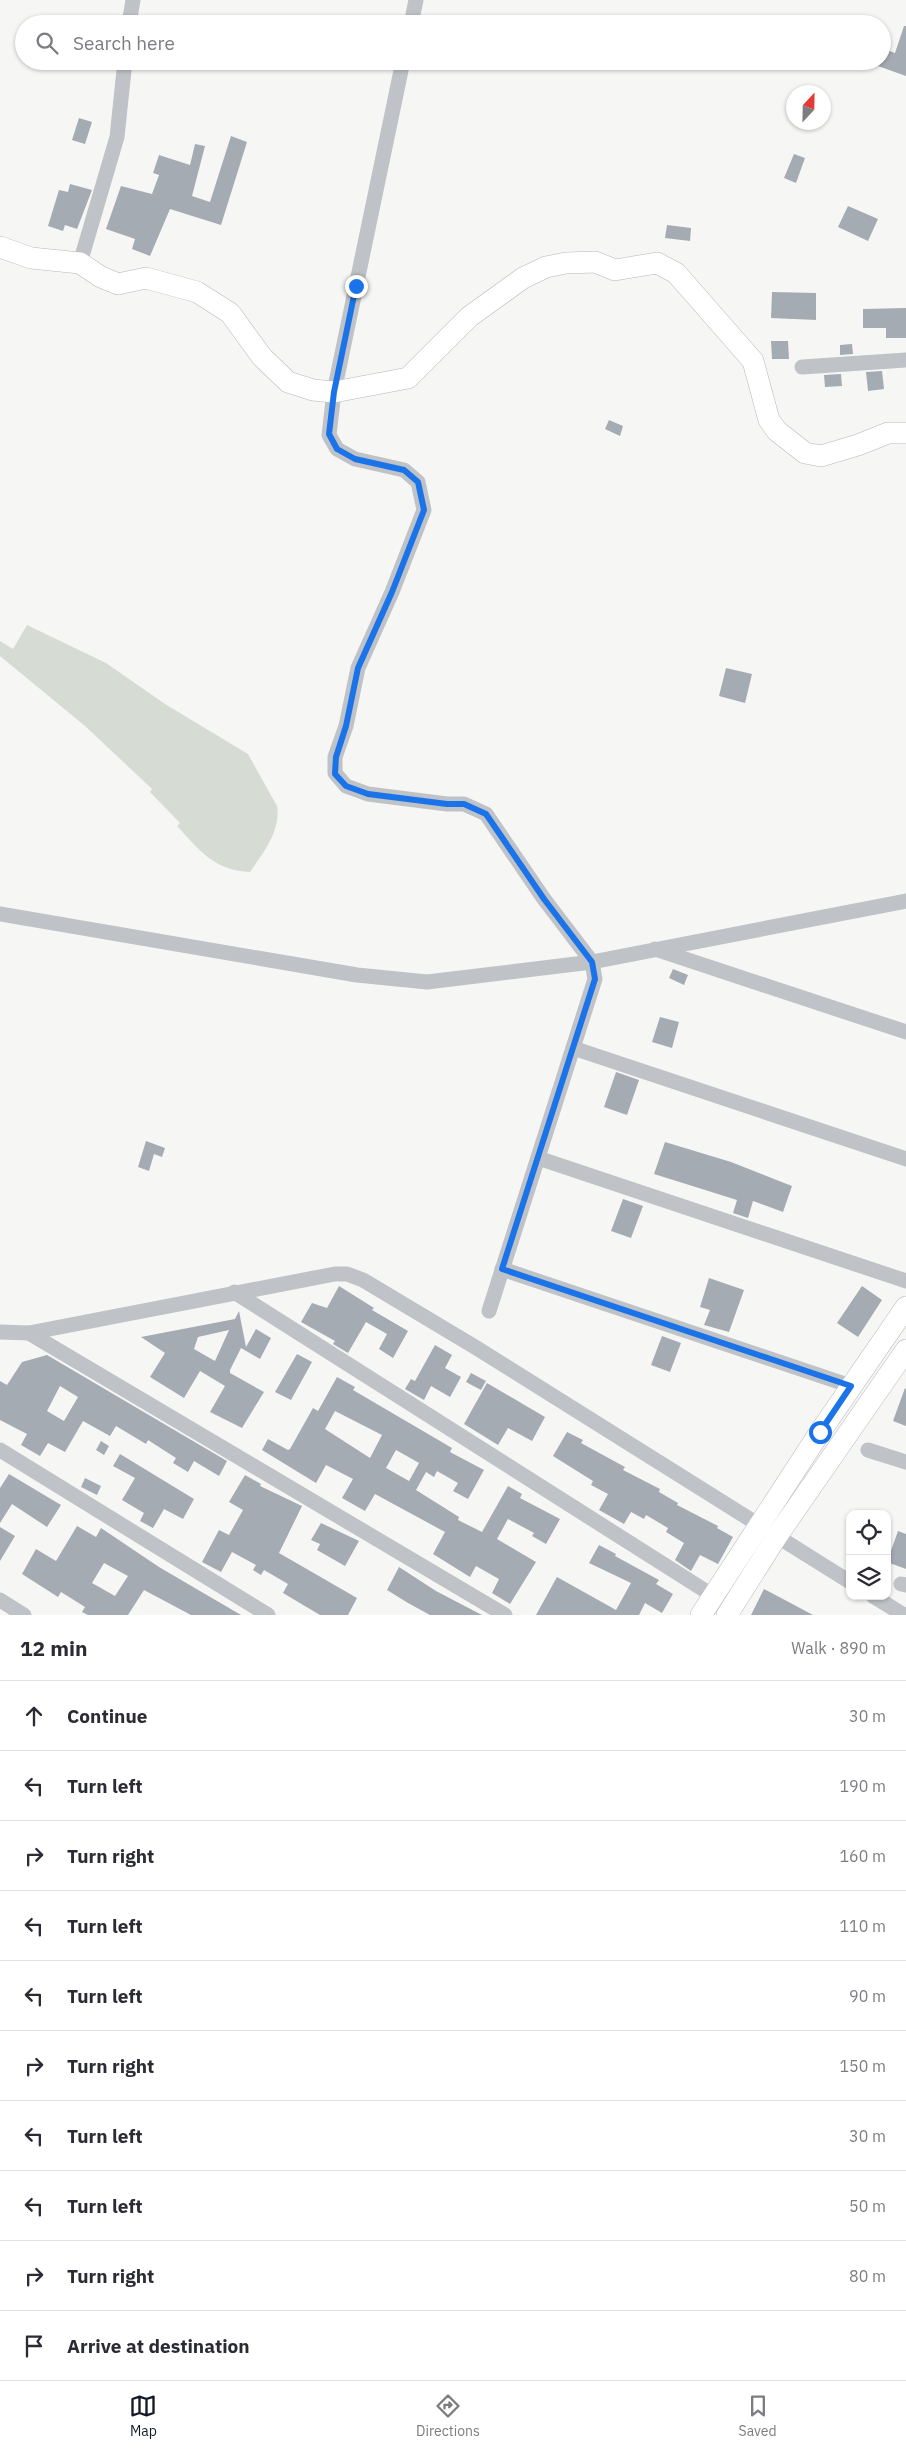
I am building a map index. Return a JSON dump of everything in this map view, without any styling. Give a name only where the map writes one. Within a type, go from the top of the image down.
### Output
[{"type":"street","points":[[131,15],[134,0]]},
{"type":"street","points":[[413,15],[416,0]]},
{"type":"street","points":[[80,263],[117,137],[124,70]]},
{"type":"street","points":[[401,70],[334,392],[329,434],[337,449],[355,459],[404,470],[418,482],[424,510],[392,592],[358,668],[346,726],[336,757],[335,774],[346,786],[368,794],[439,804],[464,804],[486,814],[544,899],[592,962],[595,979],[489,1311]]},
{"type":"street","points":[[0,247],[31,258],[80,263],[101,278],[118,284],[146,278],[197,292],[230,313],[262,357],[288,382],[313,390],[334,392],[408,378],[469,316],[523,278],[546,267],[566,263],[595,262],[615,270],[657,263],[676,273],[753,361],[769,420],[777,431],[805,453],[821,456],[858,445],[888,433],[906,433]]},
{"type":"street","points":[[802,366],[906,360]]},
{"type":"street","points":[[0,914],[357,975],[427,982],[592,962],[902,904]]},
{"type":"street","points":[[654,949],[906,1032]]},
{"type":"street","points":[[573,1048],[906,1159]]},
{"type":"street","points":[[538,1158],[906,1281]]},
{"type":"street","points":[[502,1269],[851,1386]]},
{"type":"street","points":[[0,1332],[30,1333],[234,1292],[335,1274],[347,1274],[363,1280],[846,1580]]},
{"type":"street","points":[[234,1292],[712,1595]]},
{"type":"street","points":[[701,1615],[759,1524],[906,1307]]},
{"type":"street","points":[[30,1333],[505,1615]]},
{"type":"street","points":[[727,1615],[776,1536],[906,1350]]},
{"type":"street","points":[[0,1450],[268,1615]]},
{"type":"street","points":[[868,1450],[906,1462]]},
{"type":"street","points":[[0,1600],[24,1615]]},
{"type":"street","points":[[880,1600],[904,1615]]},
{"type":"shaded area","points":[[27,625],[106,663],[165,704],[248,754],[277,806],[278,815],[274,833],[250,872],[227,867],[209,858],[177,826],[180,823],[150,792],[152,789],[85,726],[0,656],[0,641],[13,649]]},
{"type":"building","points":[[904,26],[906,26],[906,76],[889,70],[891,70],[891,52],[895,53]]},
{"type":"building","points":[[79,118],[92,122],[85,144],[72,140]]},
{"type":"building","points":[[231,136],[247,142],[221,225],[170,209],[150,256],[132,249],[135,239],[106,229],[121,186],[152,194],[159,175],[153,173],[159,155],[190,165],[195,144],[205,146],[192,196],[210,202]]},
{"type":"building","points":[[794,154],[805,158],[796,183],[784,178]]},
{"type":"building","points":[[70,184],[92,190],[77,229],[65,225],[63,231],[48,226],[59,190],[68,192]]},
{"type":"building","points":[[848,206],[878,219],[868,241],[838,227]]},
{"type":"building","points":[[667,225],[691,228],[690,241],[665,238]]},
{"type":"building","points":[[772,292],[816,293],[816,320],[771,318]]},
{"type":"building","points":[[906,308],[906,338],[886,338],[886,328],[863,328],[863,309]]},
{"type":"building","points":[[771,341],[788,341],[789,359],[772,359]]},
{"type":"building","points":[[852,344],[853,354],[840,355],[840,345]]},
{"type":"building","points":[[882,371],[884,389],[868,391],[866,372]]},
{"type":"building","points":[[841,374],[842,386],[825,387],[824,375]]},
{"type":"building","points":[[609,420],[623,426],[620,436],[605,429]]},
{"type":"building","points":[[726,668],[752,674],[745,703],[719,696]]},
{"type":"building","points":[[673,969],[688,975],[684,985],[669,978]]},
{"type":"building","points":[[660,1017],[679,1022],[672,1048],[652,1042]]},
{"type":"building","points":[[616,1072],[639,1080],[627,1115],[604,1107]]},
{"type":"building","points":[[146,1141],[165,1148],[162,1157],[154,1154],[149,1171],[138,1167]]},
{"type":"building","points":[[665,1142],[731,1162],[792,1186],[783,1212],[753,1201],[748,1218],[733,1213],[737,1200],[654,1174]]},
{"type":"building","points":[[623,1199],[643,1206],[631,1238],[611,1231]]},
{"type":"building","points":[[709,1278],[744,1290],[729,1332],[704,1325],[710,1310],[700,1307]]},
{"type":"building","points":[[339,1286],[374,1308],[372,1310],[408,1331],[393,1358],[379,1349],[387,1334],[366,1322],[348,1353],[333,1344],[335,1341],[301,1322],[312,1303],[327,1308]]},
{"type":"building","points":[[862,1286],[882,1300],[858,1337],[837,1323]]},
{"type":"building","points":[[239,1311],[246,1347],[256,1329],[271,1338],[260,1359],[241,1348],[230,1370],[230,1373],[264,1392],[242,1428],[210,1412],[225,1386],[200,1371],[184,1398],[150,1377],[165,1353],[141,1337],[235,1319]],"holes":[[[229,1330],[215,1361],[194,1349],[198,1337]]]},
{"type":"building","points":[[662,1336],[681,1343],[670,1372],[651,1365]]},
{"type":"building","points":[[435,1345],[452,1355],[445,1368],[461,1377],[450,1397],[431,1386],[424,1400],[405,1389],[411,1379],[415,1381]]},
{"type":"building","points":[[297,1354],[312,1362],[291,1400],[275,1392]]},
{"type":"building","points":[[47,1355],[227,1461],[219,1476],[194,1461],[188,1472],[173,1463],[176,1458],[148,1440],[146,1444],[116,1426],[110,1436],[83,1421],[65,1452],[48,1443],[40,1456],[21,1445],[27,1434],[0,1420],[0,1381],[7,1385],[22,1362]],"holes":[[[60,1386],[78,1397],[64,1421],[47,1411]]]},
{"type":"building","points":[[471,1373],[486,1381],[481,1390],[466,1382]]},
{"type":"building","points":[[337,1377],[355,1387],[353,1390],[452,1448],[450,1452],[484,1470],[468,1499],[453,1491],[458,1483],[437,1471],[434,1477],[426,1472],[416,1490],[459,1517],[458,1520],[482,1532],[508,1486],[522,1494],[520,1498],[560,1519],[546,1544],[532,1536],[534,1533],[508,1519],[497,1539],[536,1562],[510,1604],[492,1593],[499,1579],[476,1566],[470,1577],[433,1554],[445,1532],[375,1494],[365,1511],[342,1498],[353,1479],[326,1465],[316,1483],[262,1450],[268,1439],[288,1450],[290,1449],[313,1408],[318,1411]],"holes":[[[335,1411],[382,1435],[370,1458],[325,1429]],[[396,1450],[419,1463],[409,1481],[386,1468]]]},
{"type":"building","points":[[487,1383],[545,1417],[532,1441],[508,1428],[498,1445],[464,1424]]},
{"type":"building","points":[[906,1389],[906,1426],[893,1421]]},
{"type":"building","points":[[567,1432],[583,1440],[581,1443],[625,1467],[623,1470],[660,1489],[659,1492],[678,1503],[677,1505],[718,1526],[717,1528],[733,1537],[718,1564],[700,1555],[691,1571],[675,1560],[684,1543],[666,1532],[668,1528],[646,1515],[644,1519],[631,1512],[624,1524],[599,1510],[608,1494],[591,1485],[593,1481],[553,1456]]},
{"type":"building","points":[[101,1441],[109,1446],[104,1455],[96,1450]]},
{"type":"building","points":[[120,1454],[194,1499],[183,1519],[164,1509],[153,1528],[140,1521],[144,1513],[122,1500],[135,1478],[113,1466]]},
{"type":"building","points":[[9,1474],[61,1505],[47,1527],[12,1504],[0,1523],[0,1488]]},
{"type":"building","points":[[245,1475],[261,1484],[260,1486],[302,1506],[279,1553],[357,1598],[348,1615],[320,1615],[283,1593],[288,1584],[264,1570],[261,1575],[253,1570],[256,1565],[232,1552],[221,1572],[202,1562],[219,1530],[229,1535],[243,1510],[229,1502]]},
{"type":"building","points":[[85,1478],[101,1486],[97,1495],[81,1487]]},
{"type":"building","points":[[321,1523],[359,1541],[345,1566],[317,1550],[320,1544],[311,1540]]},
{"type":"building","points":[[77,1526],[96,1537],[101,1528],[159,1567],[241,1615],[191,1615],[144,1590],[128,1615],[88,1615],[82,1612],[85,1607],[61,1592],[58,1597],[22,1574],[36,1549],[56,1561]],"holes":[[[104,1563],[128,1576],[115,1596],[92,1583]]]},
{"type":"building","points":[[0,1527],[15,1536],[0,1561]]},
{"type":"building","points":[[898,1531],[906,1534],[906,1569],[891,1563],[891,1551]]},
{"type":"building","points":[[599,1545],[659,1580],[656,1584],[673,1594],[662,1613],[645,1603],[639,1615],[536,1615],[557,1577],[616,1610],[631,1583],[589,1563]]},
{"type":"building","points":[[399,1567],[436,1591],[482,1615],[430,1615],[408,1603],[387,1590]]},
{"type":"building","points":[[764,1589],[783,1599],[813,1615],[751,1615]]},
{"type":"route","points":[[356,286],[334,392],[329,434],[337,449],[355,459],[404,470],[418,482],[424,510],[392,592],[358,668],[346,726],[336,757],[335,774],[346,786],[368,794],[395,796],[423,802],[464,804],[486,814],[544,899],[592,962],[595,979],[502,1269],[851,1386],[820,1432]]}]
